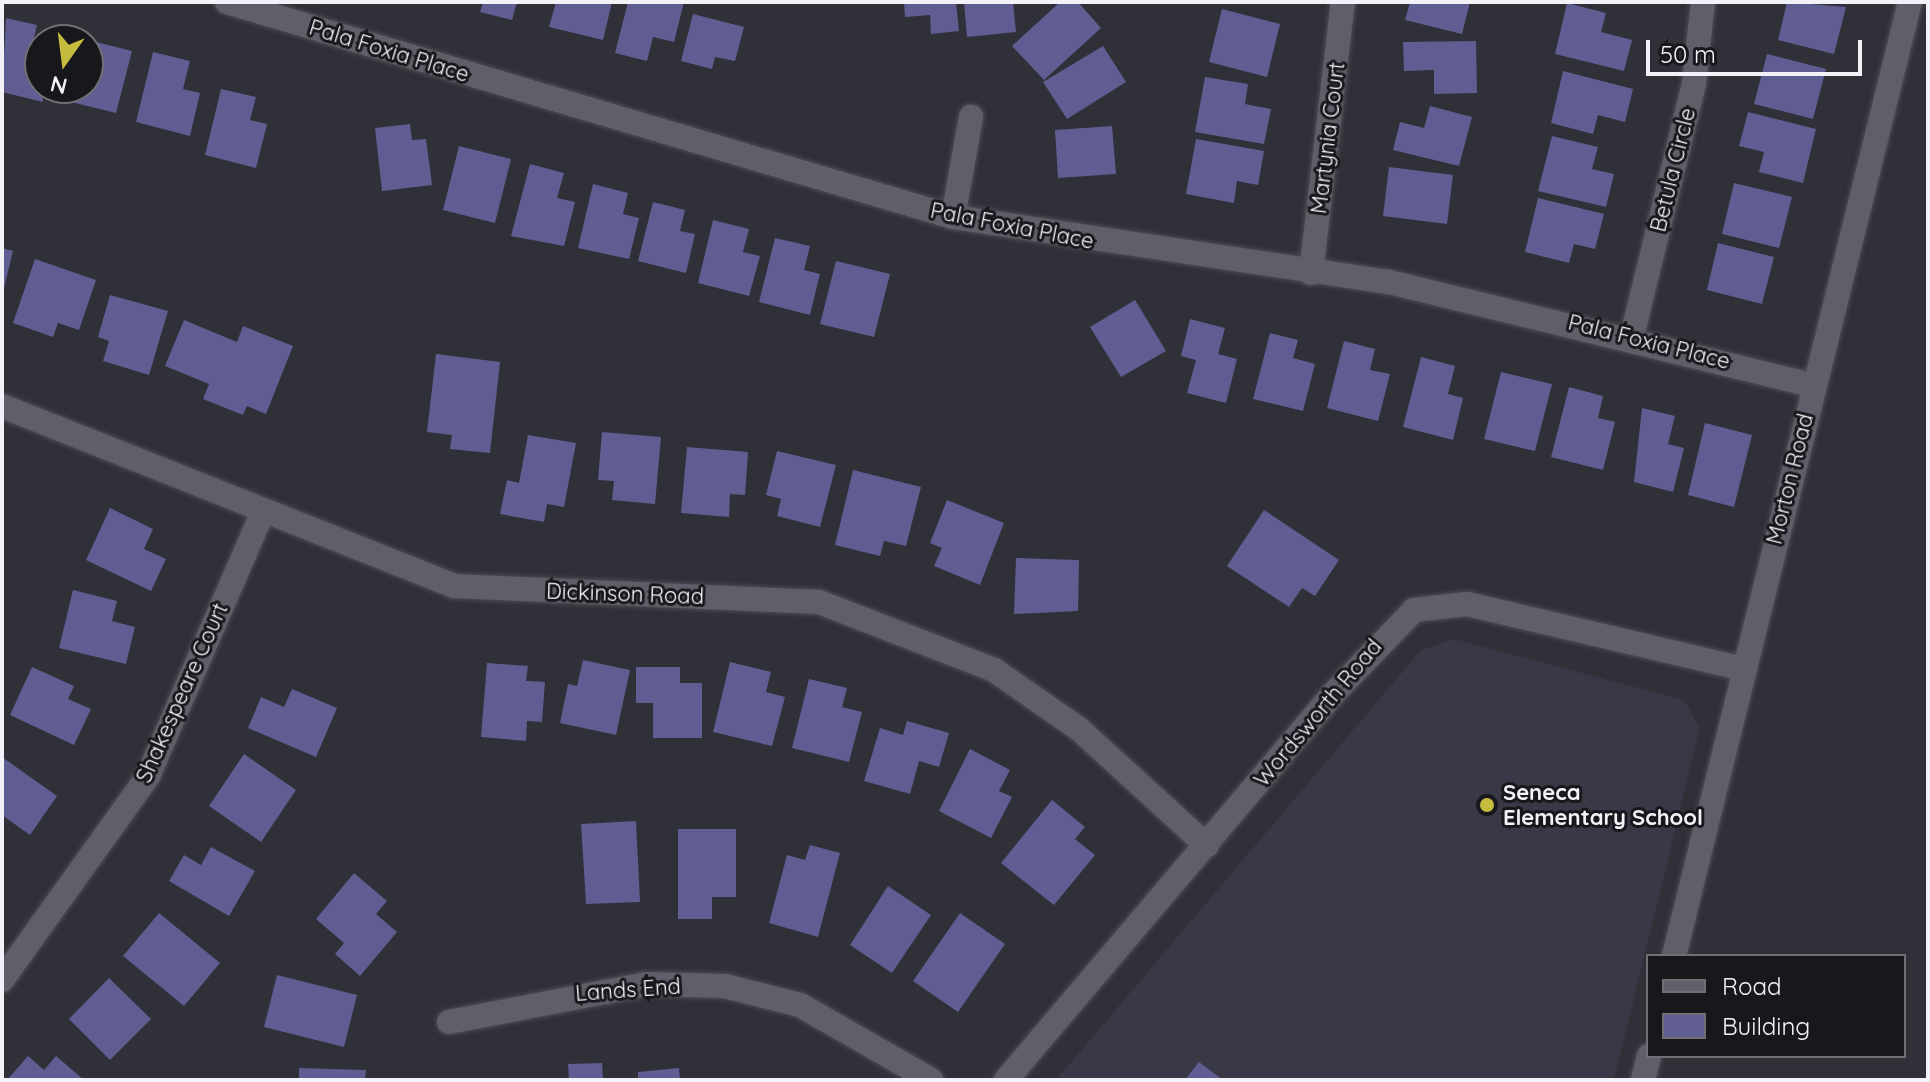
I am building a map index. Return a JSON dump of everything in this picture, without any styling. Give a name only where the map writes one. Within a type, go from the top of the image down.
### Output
[{"type":"street","name":"Pala Foxia Place","points":[[227,2],[275,9],[953,217],[1485,301],[1632,336],[1813,385]]},
{"type":"street","name":"Martynia Court","points":[[1311,273],[1343,2]]},
{"type":"street","name":"Betula Circle","points":[[1632,336],[1694,83],[1703,2]]},
{"type":"street","name":"Morton Road","points":[[1674,954],[1910,2]]},
{"type":"street","points":[[953,217],[971,117]]},
{"type":"street","name":"Dickinson Road","points":[[2,406],[262,514],[454,586],[819,602],[994,670],[1079,729],[1207,846]]},
{"type":"street","name":"Shakespeare Court","points":[[2,980],[148,776],[262,514]]},
{"type":"street","name":"Wordsworth Road","points":[[1006,1080],[1383,637],[1428,603],[1467,604],[1744,669]]},
{"type":"street","name":"Lands End","points":[[449,1022],[600,990],[725,986],[800,1005],[931,1080]]},
{"type":"street","points":[[1643,1080],[1648,1058]]},
{"type":"shaded area","name":"Seneca Elementary School","points":[[1454,639],[1684,700],[1700,728],[1614,1080],[1056,1080],[1421,650]]},
{"type":"building","points":[[483,2],[517,2],[512,20],[480,12]]},
{"type":"building","points":[[556,2],[612,2],[603,40],[549,27]]},
{"type":"building","points":[[628,2],[684,2],[674,42],[653,37],[647,61],[615,53]]},
{"type":"building","points":[[904,2],[956,2],[959,31],[931,34],[930,15],[905,17]]},
{"type":"building","points":[[964,2],[1013,2],[1016,32],[967,37]]},
{"type":"building","points":[[1060,2],[1078,2],[1101,28],[1044,80],[1012,46]]},
{"type":"building","points":[[1410,2],[1470,2],[1462,34],[1405,20]]},
{"type":"building","points":[[1787,2],[1846,7],[1834,54],[1778,40]]},
{"type":"building","points":[[1567,3],[1606,13],[1601,32],[1632,40],[1624,71],[1555,54]]},
{"type":"building","points":[[1222,9],[1280,24],[1267,77],[1209,62]]},
{"type":"building","points":[[693,14],[744,27],[735,61],[715,57],[712,69],[681,61]]},
{"type":"building","points":[[6,18],[33,24],[24,24],[24,97],[2,92]]},
{"type":"building","points":[[1476,41],[1477,93],[1434,94],[1434,70],[1404,71],[1403,42]]},
{"type":"building","points":[[104,44],[132,51],[116,113],[79,104],[104,104]]},
{"type":"building","points":[[1103,46],[1126,82],[1067,119],[1043,82]]},
{"type":"building","points":[[153,52],[190,61],[183,89],[200,93],[190,136],[136,122]]},
{"type":"building","points":[[1767,54],[1826,69],[1813,119],[1754,104]]},
{"type":"building","points":[[1563,71],[1633,89],[1625,122],[1598,115],[1593,134],[1551,123]]},
{"type":"building","points":[[1205,77],[1248,84],[1245,104],[1271,109],[1264,144],[1195,132]]},
{"type":"building","points":[[221,89],[256,97],[250,120],[267,124],[256,168],[205,155]]},
{"type":"building","points":[[1430,106],[1472,117],[1459,166],[1393,150],[1400,122],[1424,128]]},
{"type":"building","points":[[1748,112],[1816,129],[1803,183],[1759,172],[1764,152],[1739,146]]},
{"type":"building","points":[[410,124],[412,140],[426,139],[432,185],[382,191],[375,128]]},
{"type":"building","points":[[1112,126],[1116,174],[1058,178],[1055,130]]},
{"type":"building","points":[[1552,136],[1598,147],[1592,169],[1614,174],[1606,207],[1538,191]]},
{"type":"building","points":[[1196,139],[1264,151],[1258,185],[1237,181],[1234,203],[1186,194]]},
{"type":"building","points":[[459,146],[511,159],[495,223],[443,210]]},
{"type":"building","points":[[530,164],[564,173],[557,198],[575,202],[564,246],[511,236]]},
{"type":"building","points":[[1389,167],[1453,175],[1447,224],[1383,216]]},
{"type":"building","points":[[1734,183],[1792,197],[1779,248],[1722,234]]},
{"type":"building","points":[[593,184],[628,193],[623,214],[639,218],[629,259],[578,248]]},
{"type":"building","points":[[1538,198],[1604,214],[1595,249],[1574,244],[1569,263],[1525,252]]},
{"type":"building","points":[[653,202],[685,210],[680,231],[695,234],[686,273],[638,261]]},
{"type":"building","points":[[713,220],[749,229],[743,252],[760,256],[749,296],[698,283]]},
{"type":"building","points":[[775,238],[810,246],[804,270],[820,274],[810,315],[759,302]]},
{"type":"building","points":[[1718,243],[1774,257],[1762,304],[1707,290]]},
{"type":"building","points":[[2,248],[13,251],[3,292],[2,292]]},
{"type":"building","points":[[35,259],[96,280],[79,330],[58,323],[53,337],[13,323]]},
{"type":"building","points":[[836,261],[890,274],[874,337],[820,324]]},
{"type":"building","points":[[110,295],[168,311],[149,375],[103,361],[109,341],[98,337]]},
{"type":"building","points":[[1135,300],[1166,351],[1121,377],[1090,327]]},
{"type":"building","points":[[1190,319],[1225,328],[1218,354],[1237,359],[1226,403],[1187,393],[1196,360],[1181,356]]},
{"type":"building","points":[[184,320],[237,342],[243,326],[293,346],[266,414],[247,406],[243,415],[203,399],[209,384],[165,366]]},
{"type":"building","points":[[1270,333],[1298,340],[1293,358],[1315,364],[1303,411],[1253,399]]},
{"type":"building","points":[[1344,341],[1375,349],[1370,370],[1390,374],[1378,421],[1327,408]]},
{"type":"building","points":[[436,354],[500,362],[490,453],[450,449],[452,435],[427,432]]},
{"type":"building","points":[[1421,357],[1455,366],[1448,394],[1463,398],[1453,440],[1403,427]]},
{"type":"building","points":[[1501,372],[1552,384],[1535,451],[1484,439]]},
{"type":"building","points":[[1569,387],[1603,396],[1598,418],[1615,422],[1603,470],[1551,457]]},
{"type":"building","points":[[1642,408],[1675,416],[1668,444],[1684,448],[1673,492],[1634,482]]},
{"type":"building","points":[[1705,423],[1752,435],[1734,507],[1688,495]]},
{"type":"building","points":[[602,432],[661,437],[655,504],[612,500],[614,481],[598,480]]},
{"type":"building","points":[[528,435],[576,443],[564,507],[547,504],[544,522],[500,514],[507,480],[519,483]]},
{"type":"building","points":[[687,447],[748,452],[745,495],[730,494],[729,517],[681,513]]},
{"type":"building","points":[[777,451],[836,465],[820,527],[777,516],[781,499],[766,495]]},
{"type":"building","points":[[853,470],[921,487],[906,546],[884,541],[880,556],[835,545]]},
{"type":"building","points":[[947,500],[1004,523],[980,585],[934,566],[942,548],[930,543]]},
{"type":"building","points":[[110,508],[153,529],[144,549],[166,559],[151,591],[86,560]]},
{"type":"building","points":[[1264,510],[1339,560],[1315,596],[1302,588],[1289,607],[1227,566]]},
{"type":"building","points":[[1016,558],[1079,560],[1078,611],[1014,614]]},
{"type":"building","points":[[73,590],[117,601],[112,621],[135,627],[126,664],[59,648]]},
{"type":"building","points":[[583,660],[630,670],[616,735],[560,723],[568,684],[577,686]]},
{"type":"building","points":[[730,662],[771,672],[766,692],[785,697],[772,746],[713,732]]},
{"type":"building","points":[[487,663],[528,666],[526,681],[545,682],[542,722],[527,721],[526,741],[481,737]]},
{"type":"building","points":[[32,667],[74,686],[68,699],[91,709],[74,745],[10,715]]},
{"type":"building","points":[[636,667],[680,667],[680,683],[702,683],[702,738],[653,738],[653,703],[636,703]]},
{"type":"building","points":[[809,679],[847,688],[842,707],[862,712],[849,762],[792,748]]},
{"type":"building","points":[[292,689],[337,708],[316,757],[248,728],[261,697],[284,707]]},
{"type":"building","points":[[907,721],[949,733],[939,767],[919,761],[910,794],[864,781],[880,728],[903,735]]},
{"type":"building","points":[[970,749],[1010,770],[999,791],[1012,797],[991,838],[939,811]]},
{"type":"building","points":[[244,754],[296,790],[261,842],[209,806]]},
{"type":"building","points":[[2,757],[57,796],[30,835],[2,815]]},
{"type":"building","points":[[1052,800],[1085,827],[1075,839],[1095,855],[1054,905],[1001,863]]},
{"type":"building","points":[[636,821],[640,902],[586,904],[581,824]]},
{"type":"building","points":[[678,829],[736,829],[736,897],[712,897],[712,919],[678,919]]},
{"type":"building","points":[[810,845],[840,853],[818,937],[769,923],[787,855],[805,860]]},
{"type":"building","points":[[211,847],[255,871],[229,916],[169,881],[184,855],[201,865]]},
{"type":"building","points":[[354,873],[387,901],[376,914],[397,932],[360,976],[335,954],[344,943],[316,919]]},
{"type":"building","points":[[888,886],[931,915],[892,973],[850,945]]},
{"type":"building","points":[[159,913],[220,963],[184,1006],[123,956]]},
{"type":"building","points":[[960,913],[1005,944],[958,1012],[913,981]]},
{"type":"building","points":[[277,975],[357,995],[344,1047],[264,1027]]},
{"type":"building","points":[[109,978],[151,1019],[110,1060],[69,1019]]},
{"type":"building","points":[[28,1056],[44,1070],[56,1056],[84,1080],[7,1080]]},
{"type":"building","points":[[1199,1062],[1223,1080],[1185,1080]]},
{"type":"building","points":[[602,1063],[603,1080],[569,1080],[568,1064]]},
{"type":"building","points":[[299,1068],[366,1070],[365,1080],[299,1080]]},
{"type":"building","points":[[679,1068],[680,1080],[638,1080],[638,1072]]},
{"type":"place","name":"Seneca Elementary School","points":[[1487,805]]}]
